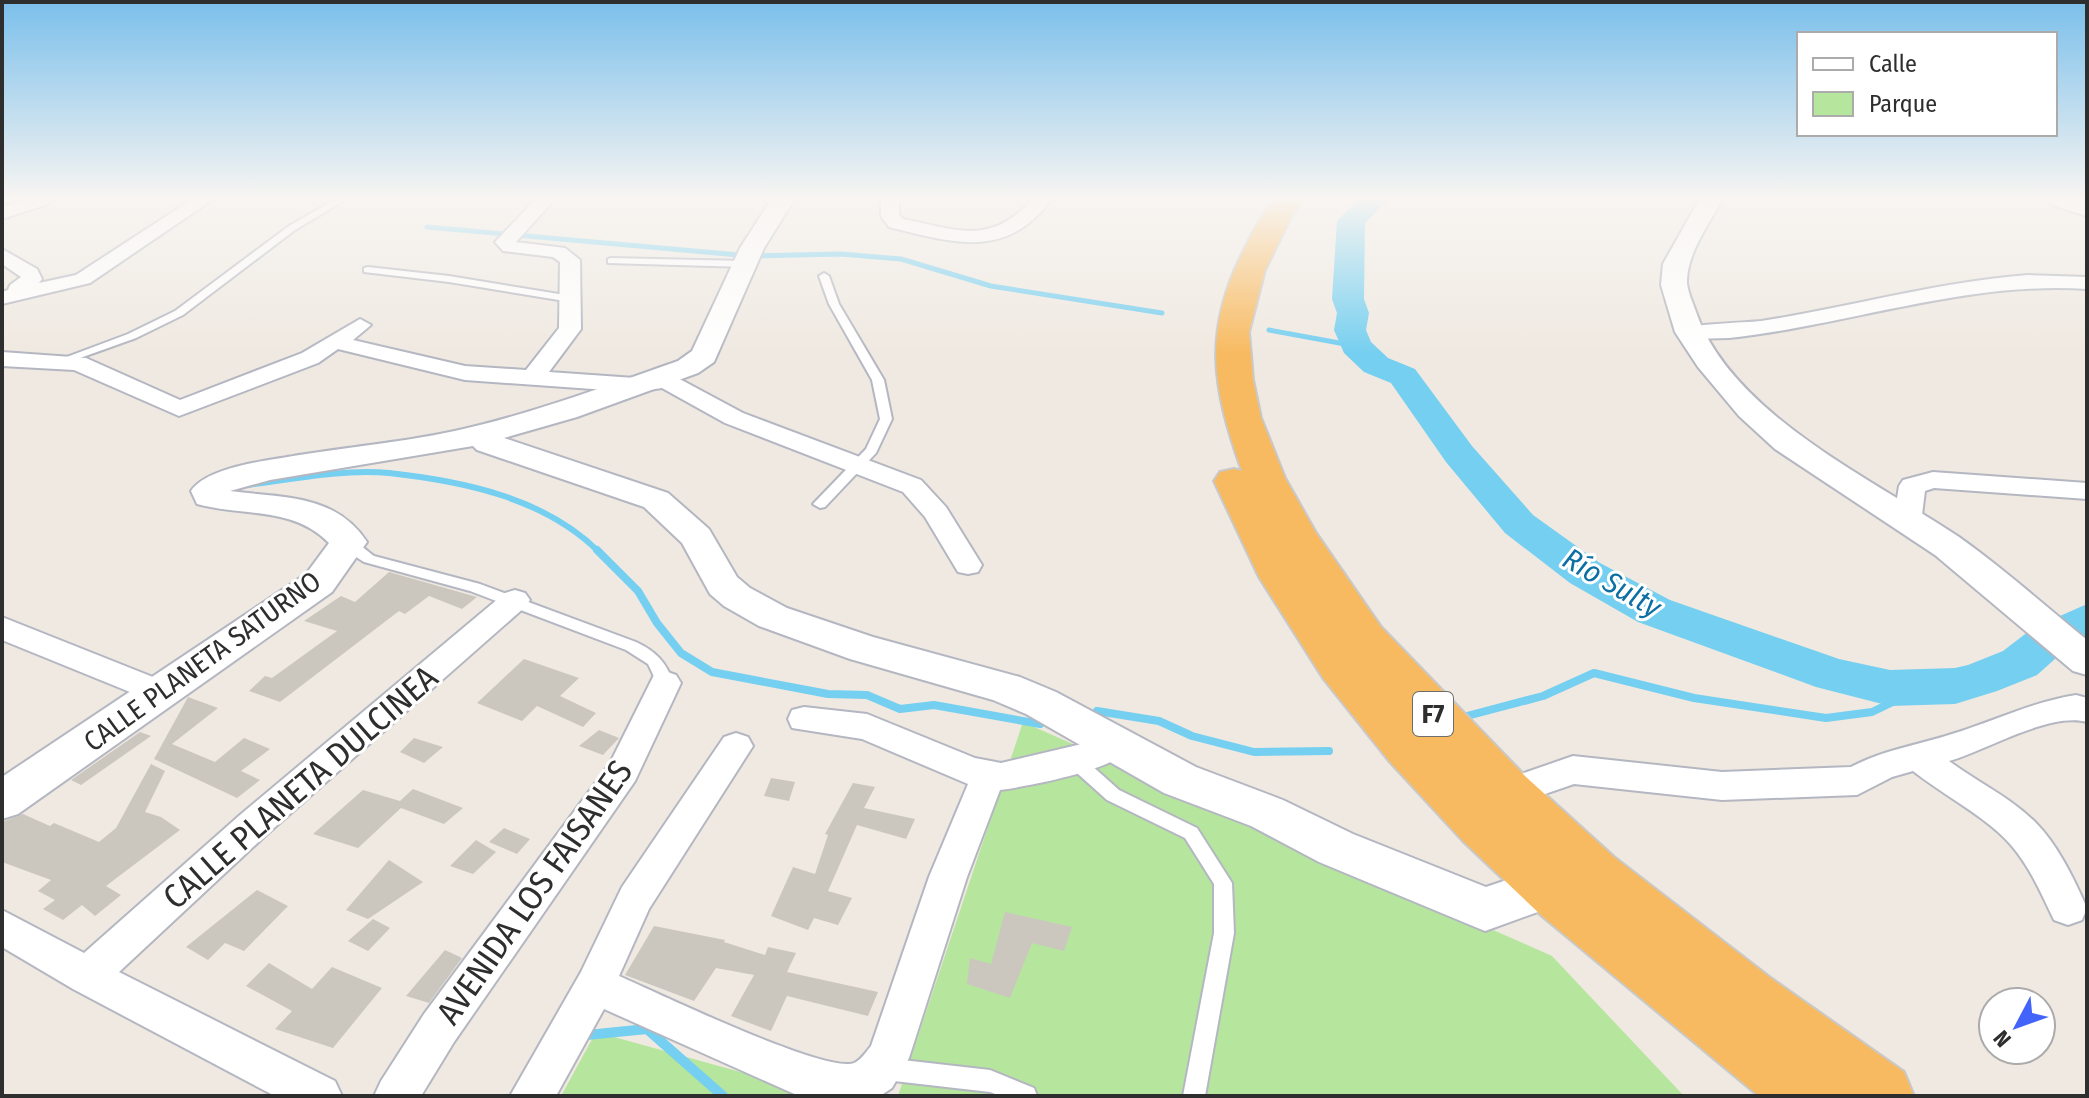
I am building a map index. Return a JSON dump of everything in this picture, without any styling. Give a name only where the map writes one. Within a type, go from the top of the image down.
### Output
[{"type":"highway","name":"F7","points":[[1230,251],[1215,287],[1205,335],[1212,407],[1235,483],[1263,541],[1314,625],[1373,706],[1428,771],[1610,939],[1814,1096]]},
{"type":"highway","name":"F7","points":[[1258,251],[1249,270],[1232,332],[1235,380],[1242,418],[1265,478],[1296,536],[1364,639],[1507,793],[1593,875],[1749,1000],[1880,1096]]},
{"type":"street","points":[[66,273],[102,251]]},
{"type":"street","points":[[7,293],[70,284],[123,251]]},
{"type":"street","points":[[534,376],[570,329],[570,260],[567,255],[544,251]]},
{"type":"street","points":[[349,542],[324,519],[306,511],[283,505],[221,501],[209,497],[208,491],[219,483],[268,470],[480,435],[566,410],[688,367],[704,356],[753,251]]},
{"type":"street","points":[[1683,251],[1676,264],[1674,285],[1689,332],[1708,361],[1786,442],[1948,547],[2087,661]]},
{"type":"street","points":[[2,255],[30,273],[32,279],[7,293]]},
{"type":"street","points":[[7,293],[105,263]]},
{"type":"street","points":[[1689,332],[1715,333],[1762,327],[1861,307],[2050,279],[2087,283]]},
{"type":"street","points":[[2,359],[78,363],[179,409],[310,358],[360,325]]},
{"type":"street","points":[[335,342],[465,373],[635,385],[666,381],[734,418],[912,486],[936,513],[968,565]]},
{"type":"street","points":[[480,435],[488,443],[656,500],[696,537],[723,585],[737,597],[773,617],[864,649],[1005,688],[1041,703],[1180,780],[1267,813],[1336,848],[1485,909],[1551,886]]},
{"type":"street","points":[[1907,523],[1912,486],[1933,480],[2087,491]]},
{"type":"street","name":"CALLE PLANETA SATURNO","points":[[2,801],[319,583],[349,542]]},
{"type":"street","name":"CALLE PLANETA DULCINEA","points":[[87,976],[253,825],[515,600]]},
{"type":"street","points":[[2,628],[162,693]]},
{"type":"street","name":"AVENIDA LOS FAISANES","points":[[396,1096],[439,1028],[623,771],[665,683]]},
{"type":"street","points":[[1507,793],[1573,770],[1722,786],[1857,781],[1881,767],[1960,745],[2042,713],[2076,707],[2087,710]]},
{"type":"street","points":[[804,719],[867,727],[970,771],[1001,777],[1074,760],[1118,744]]},
{"type":"street","points":[[532,1096],[595,985],[635,899],[736,746]]},
{"type":"street","points":[[1918,757],[1962,790],[1991,806],[2024,834],[2046,866],[2068,908]]},
{"type":"street","points":[[595,985],[800,1075],[844,1086],[860,1084],[881,1068],[888,1058],[948,877],[989,774]]},
{"type":"street","points":[[2,927],[87,976],[320,1096]]},
{"type":"lane","points":[[62,361],[143,331],[179,313],[264,251]]},
{"type":"lane","points":[[611,261],[746,264]]},
{"type":"lane","points":[[368,270],[449,279],[571,299]]},
{"type":"lane","points":[[820,504],[872,450],[886,419],[878,380],[834,304],[824,276]]},
{"type":"lane","points":[[349,542],[369,559],[515,600],[651,656],[662,668],[665,683]]},
{"type":"lane","points":[[1074,760],[1113,795],[1191,833],[1223,883],[1224,933],[1194,1096]]},
{"type":"lane","points":[[881,1068],[990,1081],[1026,1096]]},
{"type":"green space","points":[[1023,722],[1552,956],[1684,1096],[898,1096]]},
{"type":"green space","points":[[596,1032],[827,1096],[561,1096]]},
{"type":"building","points":[[389,572],[477,597],[462,609],[429,596],[405,614],[399,611],[280,702],[249,691],[265,676],[272,678],[337,631],[304,621],[341,596],[355,602]]},
{"type":"building","points":[[524,659],[579,678],[560,696],[596,713],[583,727],[537,706],[522,721],[477,703]]},
{"type":"building","points":[[188,697],[218,708],[172,744],[215,762],[244,738],[270,749],[241,771],[260,780],[237,798],[154,759]]},
{"type":"building","points":[[599,730],[619,738],[603,755],[579,746]]},
{"type":"building","points":[[140,732],[151,736],[81,785],[71,780]]},
{"type":"building","points":[[414,738],[443,747],[424,763],[400,752]]},
{"type":"building","points":[[151,764],[165,771],[145,812],[161,817],[180,830],[106,886],[121,895],[95,916],[82,905],[63,920],[43,909],[55,900],[38,891],[51,880],[2,862],[2,822],[23,814],[99,842],[116,828]]},
{"type":"building","points":[[771,778],[795,782],[789,801],[764,796]]},
{"type":"building","points":[[853,783],[875,787],[864,808],[915,819],[906,839],[857,825],[828,891],[852,898],[838,925],[814,918],[808,930],[771,916],[793,867],[815,874],[828,835],[825,834]]},
{"type":"building","points":[[413,789],[463,808],[444,824],[401,808],[358,848],[313,834],[363,790],[400,801]]},
{"type":"building","points":[[504,828],[530,839],[517,854],[489,842]]},
{"type":"building","points":[[476,840],[496,852],[473,874],[450,866]]},
{"type":"building","points":[[389,860],[423,882],[368,919],[346,910]]},
{"type":"building","points":[[257,890],[288,906],[244,951],[225,943],[208,960],[186,947]]},
{"type":"building","points":[[1005,912],[1072,927],[1064,951],[1032,943],[1010,998],[967,984],[970,958],[991,964]]},
{"type":"building","points":[[373,919],[390,928],[368,951],[348,941]]},
{"type":"building","points":[[654,926],[725,940],[765,955],[768,947],[796,953],[787,972],[878,992],[868,1016],[787,996],[771,1031],[731,1016],[754,975],[716,968],[694,1001],[625,975]]},
{"type":"building","points":[[445,950],[462,958],[429,1003],[406,996]]},
{"type":"building","points":[[269,963],[312,989],[332,967],[382,988],[333,1048],[275,1029],[292,1011],[246,986]]},
{"type":"waterway","points":[[697,251],[750,256],[841,254],[901,259],[991,286],[1162,313]]},
{"type":"waterway","name":"Río Sulty","points":[[1350,251],[1348,299],[1353,313],[1350,330],[1356,346],[1376,365],[1403,376],[1459,454],[1519,524],[1585,573],[1654,611],[1833,675],[1890,688],[1955,686],[1980,679],[2020,663],[2049,639],[2087,620]]},
{"type":"waterway","points":[[1269,330],[1356,346]]},
{"type":"waterway","points":[[247,485],[354,472],[389,473],[445,481],[528,505],[578,533],[599,552]]},
{"type":"waterway","points":[[599,552],[638,591],[657,623],[681,653],[712,672],[828,694],[867,695],[900,709],[934,705],[1040,724]]},
{"type":"waterway","points":[[1467,716],[1543,696],[1594,673],[1694,698],[1826,718],[1872,712],[1928,685]]},
{"type":"waterway","points":[[1097,711],[1159,721],[1192,736],[1254,752],[1329,751]]},
{"type":"waterway","points":[[587,1035],[647,1029],[723,1096]]}]
